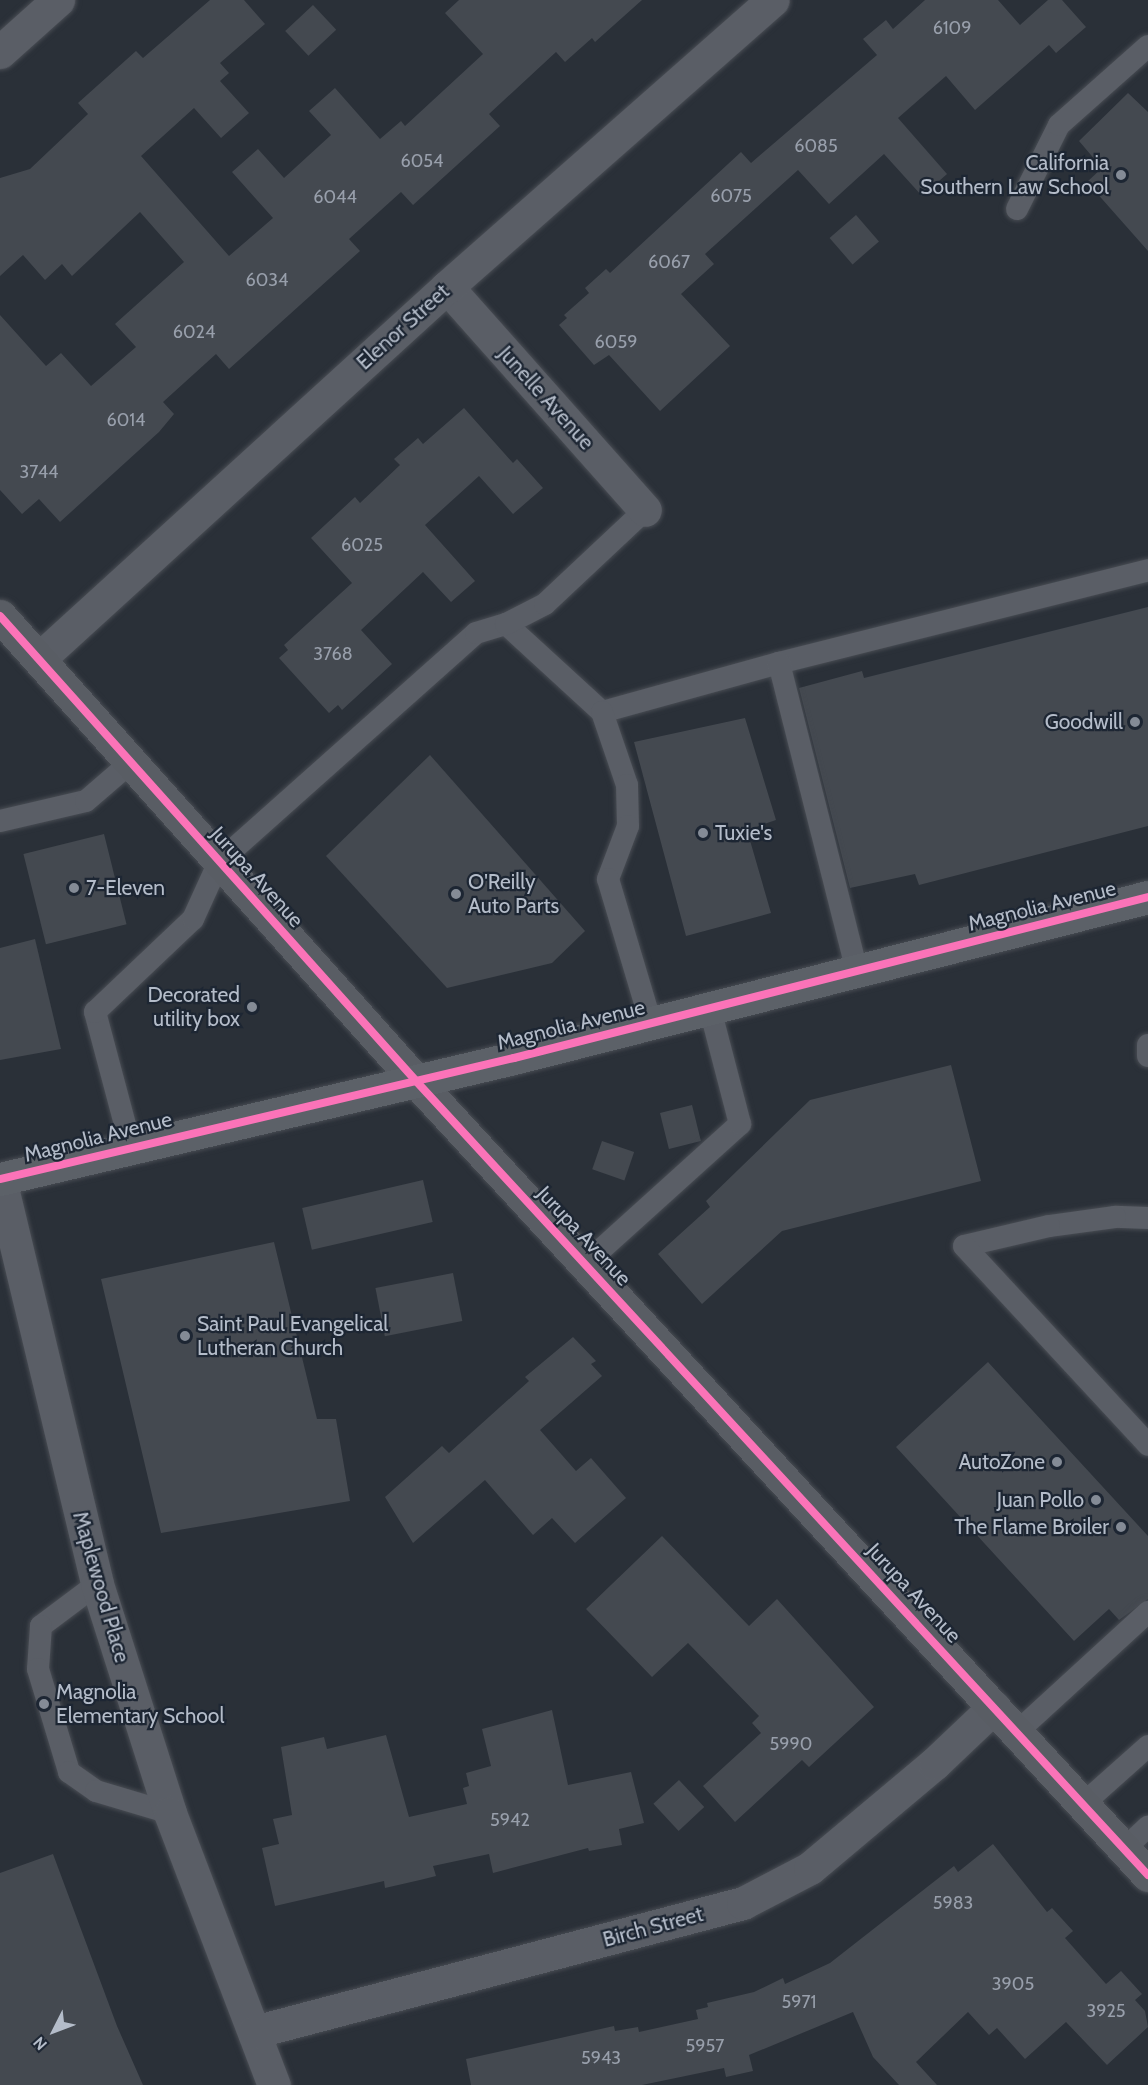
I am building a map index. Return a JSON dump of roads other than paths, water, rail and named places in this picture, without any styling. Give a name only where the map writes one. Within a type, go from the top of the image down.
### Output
[{"type":"main road","name":"Jurupa Avenue","points":[[3,624],[39,659],[416,1082],[1148,1875]]},
{"type":"main road","name":"Magnolia Avenue","points":[[0,1179],[416,1082],[1148,897]]},
{"type":"street","points":[[0,52],[58,0]]},
{"type":"street","name":"Elenor Street","points":[[39,659],[447,287],[773,0]]},
{"type":"street","name":"Junelle Avenue","points":[[447,287],[645,510]]},
{"type":"street","name":"Maplewood Place","points":[[0,1179],[97,1584],[171,1813],[274,2085]]},
{"type":"street","name":"Birch Street","points":[[254,2032],[743,1904],[810,1868],[935,1763],[994,1707]]},
{"type":"lane","points":[[1017,209],[1059,126],[1148,46]]},
{"type":"lane","points":[[131,1147],[95,1012],[194,920],[219,862],[476,633],[506,624],[545,604],[645,510]]},
{"type":"lane","points":[[602,712],[778,663],[1148,570]]},
{"type":"lane","points":[[506,624],[602,712],[627,785],[628,826],[609,879],[651,1023]]},
{"type":"lane","points":[[778,663],[857,971]]},
{"type":"lane","points":[[0,821],[86,801],[130,763]]},
{"type":"lane","points":[[585,1264],[740,1124],[710,1009]]},
{"type":"lane","points":[[1148,1045],[1148,1056]]},
{"type":"lane","points":[[1148,1218],[1115,1217],[1049,1226],[964,1246],[1148,1445]]},
{"type":"lane","points":[[97,1584],[41,1626],[38,1669],[69,1772],[96,1791],[171,1813]]},
{"type":"lane","points":[[1017,1732],[1148,1612]]},
{"type":"lane","points":[[1083,1804],[1148,1746]]},
{"type":"lane","points":[[1124,1850],[1148,1827]]},
{"type":"place","name":"California Southern Law School","points":[[1121,175]]},
{"type":"place","name":"Goodwill","points":[[1135,722]]},
{"type":"place","name":"Tuxie's","points":[[703,833]]},
{"type":"place","name":"7-Eleven","points":[[74,888]]},
{"type":"place","name":"O'Reilly Auto Parts","points":[[456,894]]},
{"type":"place","name":"Decorated utility box","points":[[252,1007]]},
{"type":"place","name":"Saint Paul Evangelical Lutheran Church","points":[[185,1336]]},
{"type":"place","name":"AutoZone","points":[[1057,1462]]},
{"type":"place","name":"Juan Pollo","points":[[1096,1500]]},
{"type":"place","name":"The Flame Broiler","points":[[1121,1527]]},
{"type":"place","name":"Magnolia Elementary School","points":[[44,1704]]}]
